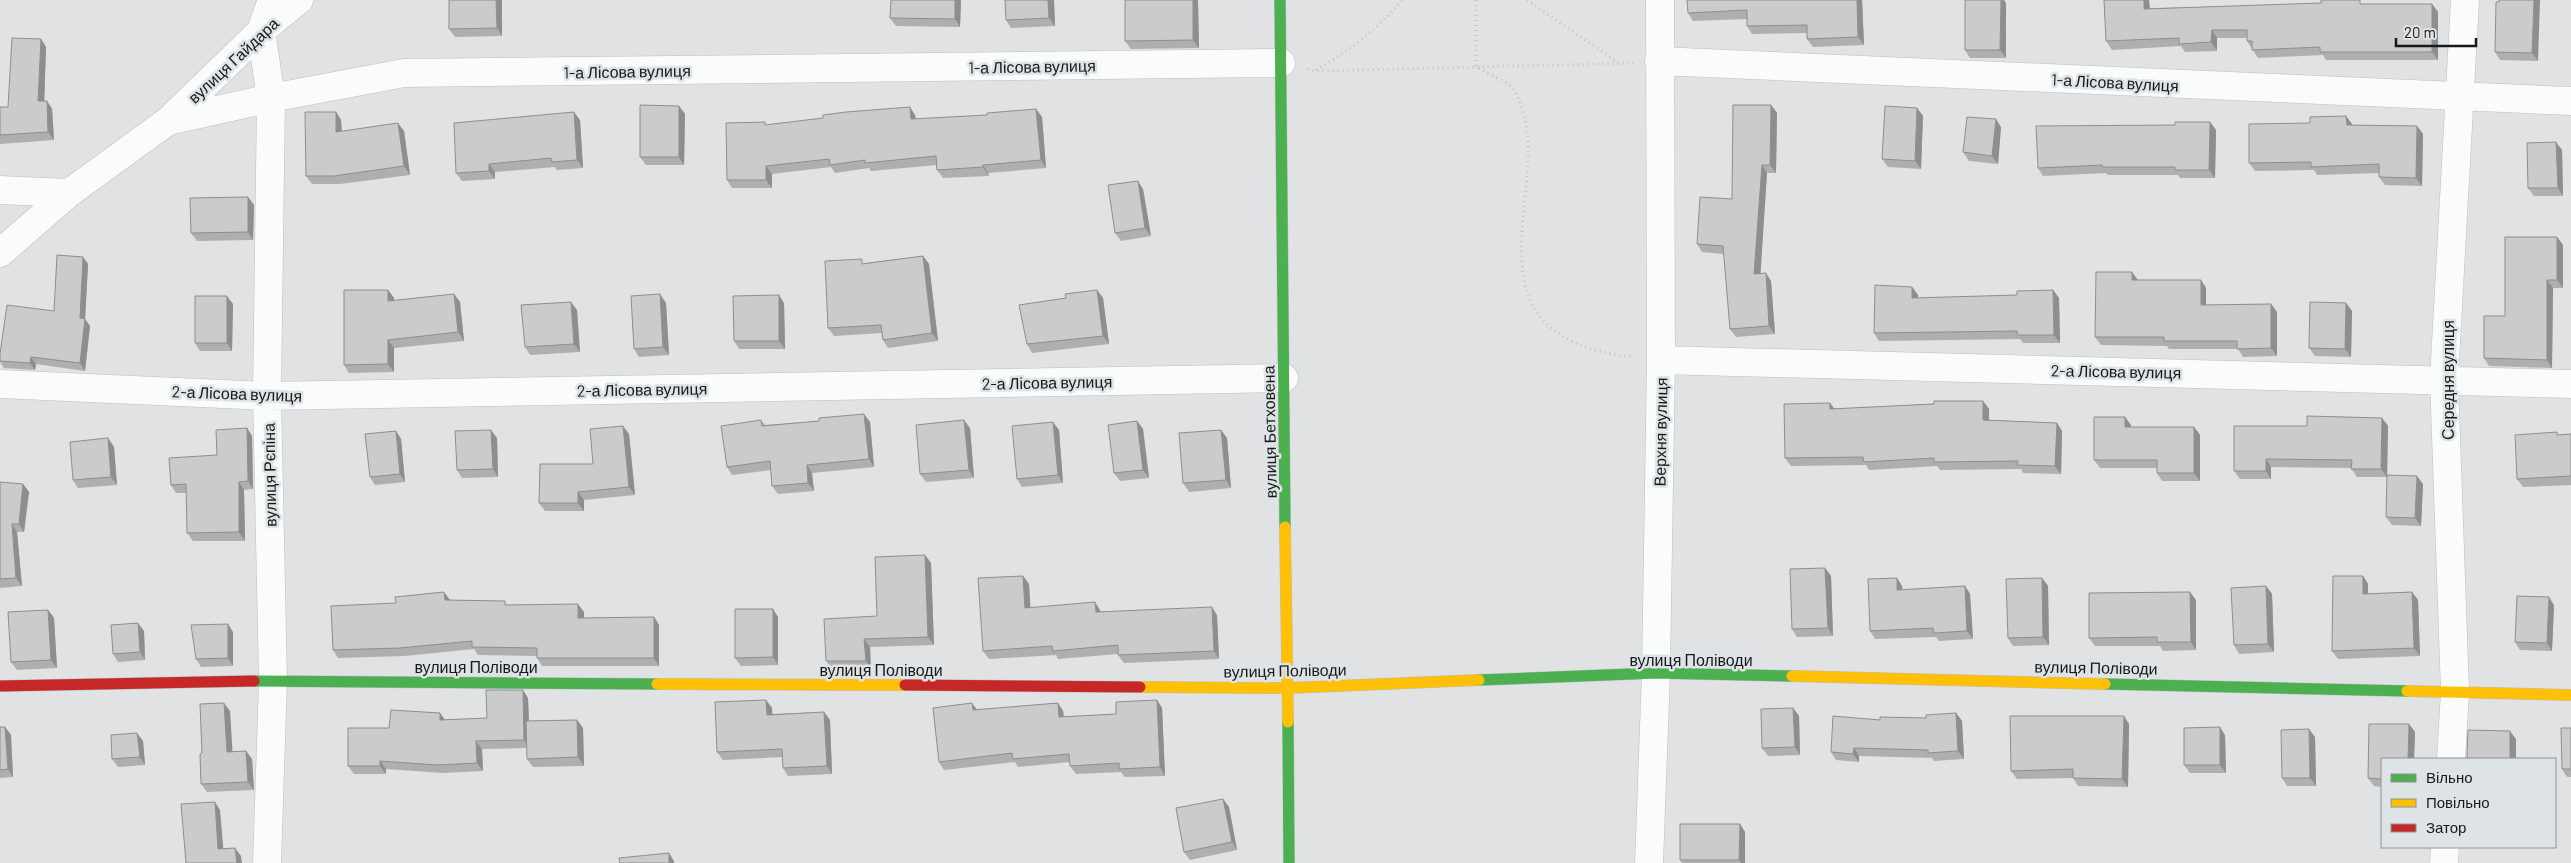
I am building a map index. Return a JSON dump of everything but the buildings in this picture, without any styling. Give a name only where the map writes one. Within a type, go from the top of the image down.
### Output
[{"type":"street","name":"вулиця Рєпіна","points":[[267,863],[273,681],[267,396],[271,98],[261,31],[272,0]]},
{"type":"street","name":"вулиця Гайдара","points":[[168,121],[261,31],[300,0]]},
{"type":"street","name":"вулиця Бетховена","points":[[1280,0],[1290,863]]},
{"type":"street","name":"Верхня вулиця","points":[[1649,863],[1656,673],[1661,360],[1660,0]]},
{"type":"street","name":"Середня вулиця","points":[[2451,758],[2455,692],[2444,379],[2465,0]]},
{"type":"street","name":"1-а Лісова вулиця","points":[[1659,61],[2571,101]]},
{"type":"street","name":"1-а Лісова вулиця","points":[[69,193],[168,121],[271,98],[404,74],[1281,63]]},
{"type":"street","points":[[0,190],[69,193]]},
{"type":"street","points":[[0,254],[69,193]]},
{"type":"street","name":"2-а Лісова вулиця","points":[[1661,360],[2444,379],[2571,384]]},
{"type":"street","name":"2-а Лісова вулиця","points":[[0,384],[267,396],[1284,378]]},
{"type":"street","name":"вулиця Поліводи","points":[[0,686],[273,681],[1288,688],[1656,673],[2571,695]]},
{"type":"street","points":[[2444,863],[2445,848]]},
{"type":"path","points":[[1315,71],[1346,53],[1391,14],[1402,0]]},
{"type":"path","points":[[1476,0],[1476,67]]},
{"type":"path","points":[[1527,0],[1620,64]]},
{"type":"path","points":[[1281,63],[1315,71],[1620,64],[1659,61]]},
{"type":"path","points":[[1476,67],[1512,88],[1526,120],[1529,164],[1522,265],[1528,294],[1545,322],[1562,337],[1589,350],[1661,360]]},
{"type":"traffic: fast","points":[[1280,0],[1285,527]]},
{"type":"traffic: fast","points":[[1479,680],[1656,673],[1792,676]]},
{"type":"traffic: fast","points":[[254,681],[657,684]]},
{"type":"traffic: fast","points":[[2105,684],[2407,691]]},
{"type":"traffic: fast","points":[[1288,722],[1289,863]]},
{"type":"traffic: slow","points":[[1285,527],[1288,722]]},
{"type":"traffic: slow","points":[[1792,676],[2105,684]]},
{"type":"traffic: slow","points":[[1140,687],[1288,688],[1479,680]]},
{"type":"traffic: slow","points":[[657,684],[905,685]]},
{"type":"traffic: slow","points":[[2407,691],[2571,695]]},
{"type":"traffic: jam","points":[[0,686],[254,681]]},
{"type":"traffic: jam","points":[[905,685],[1140,687]]}]
